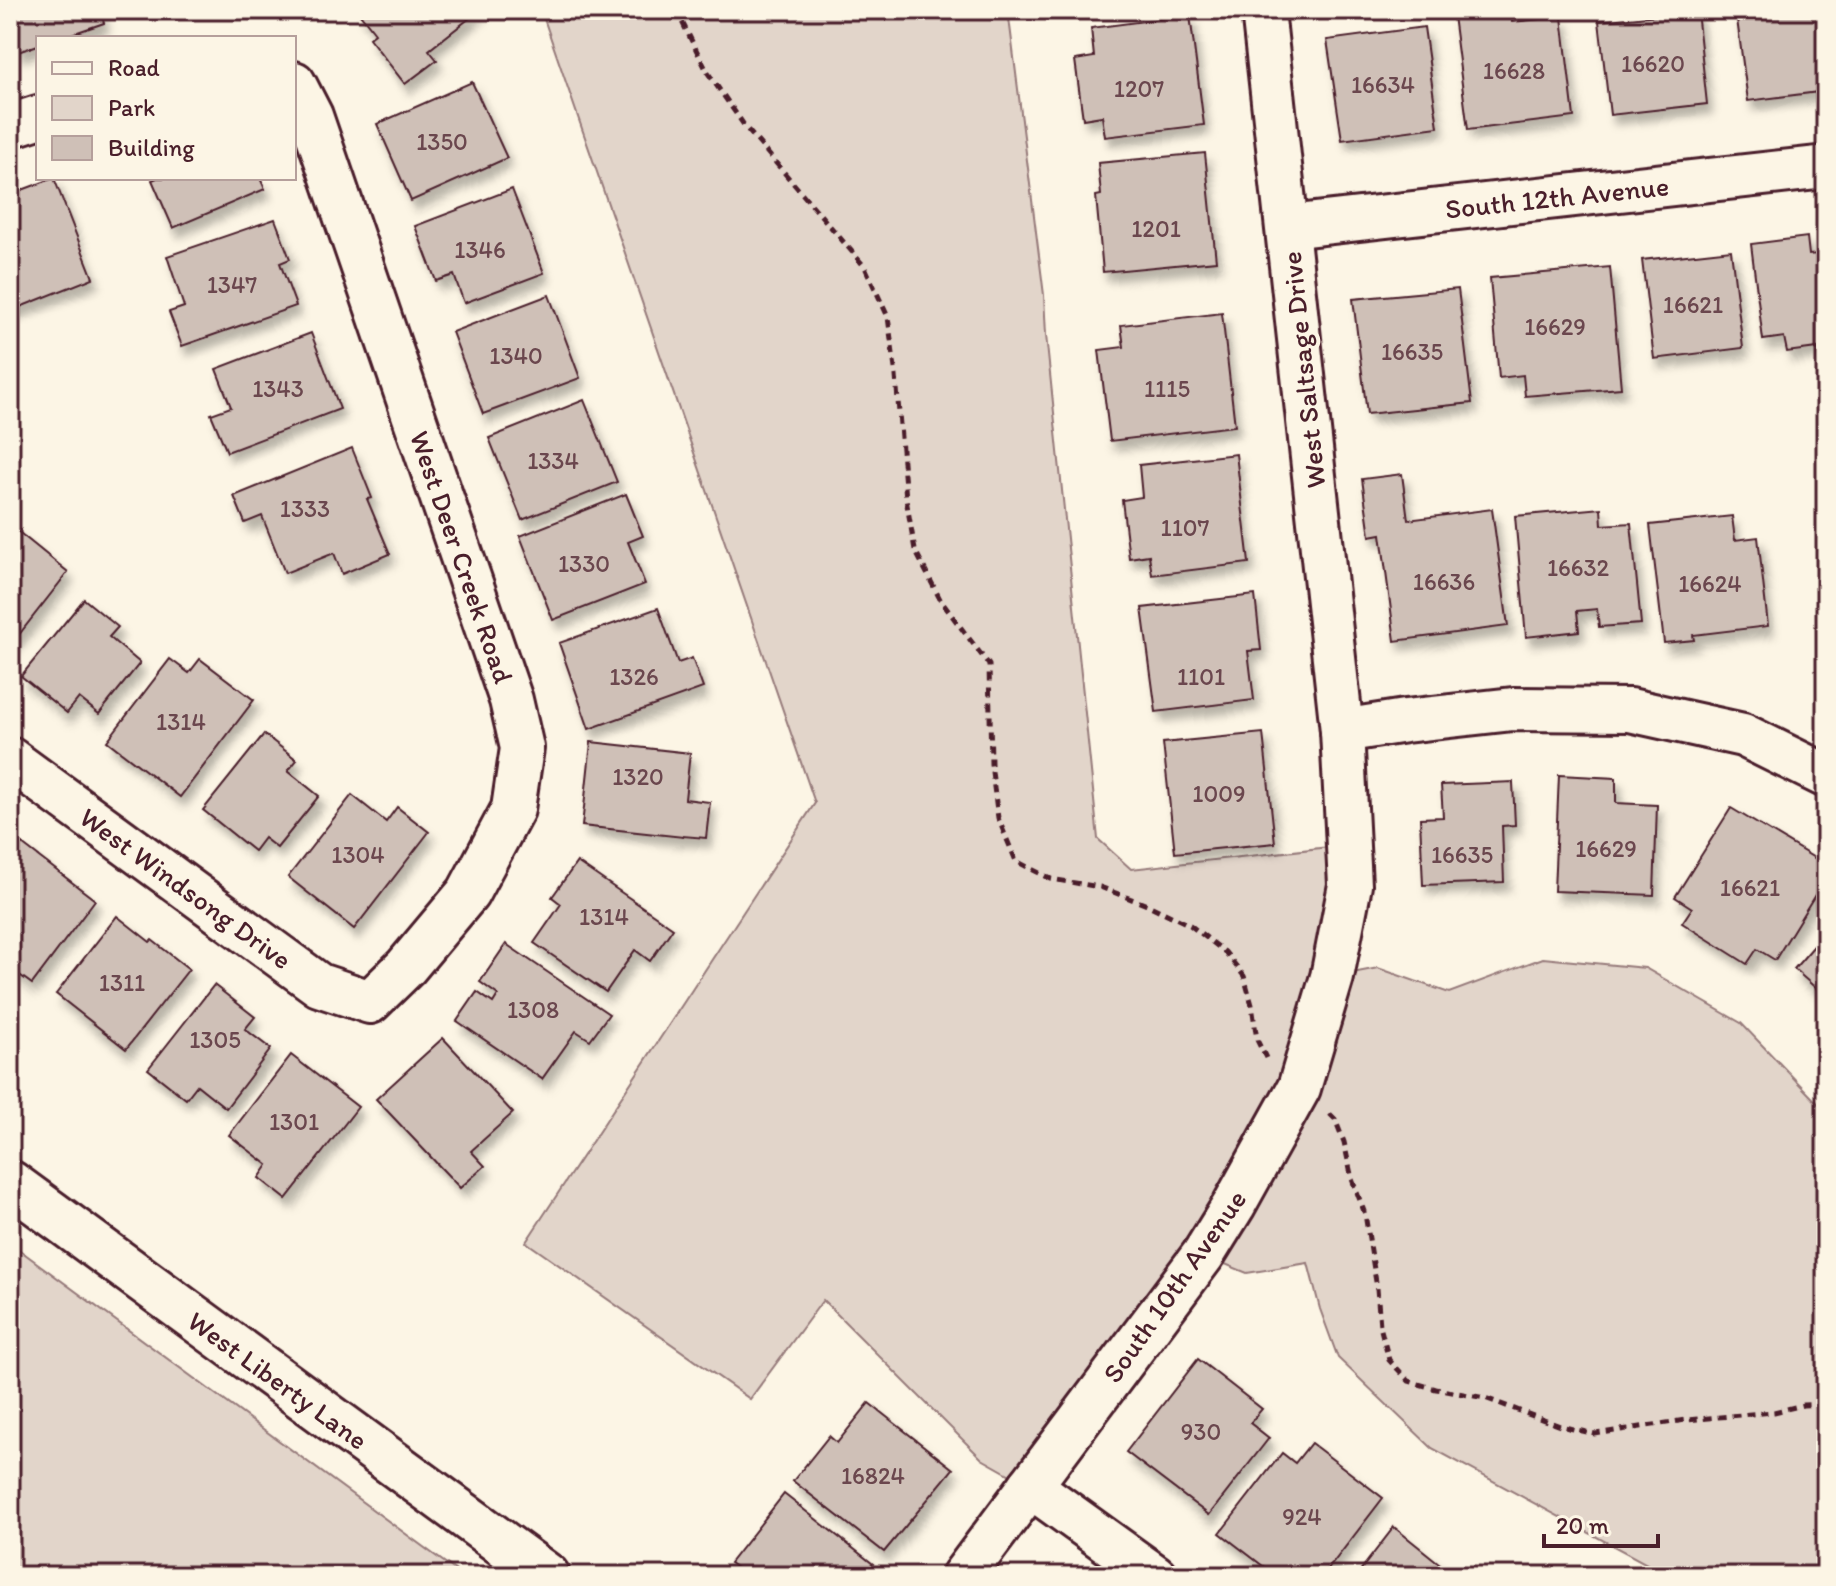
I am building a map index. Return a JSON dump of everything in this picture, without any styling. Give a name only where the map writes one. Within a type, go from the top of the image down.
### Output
[{"type":"street","name":"West Saltsage Drive","points":[[1263,10],[1342,731]]},
{"type":"street","name":"West Deer Creek Road","points":[[296,87],[311,116],[496,655],[522,748],[513,809],[468,893],[406,967],[370,1002]]},
{"type":"street","points":[[10,126],[36,118]]},
{"type":"street","name":"South 12th Avenue","points":[[1288,227],[1826,167]]},
{"type":"street","points":[[1342,731],[1513,709],[1630,710],[1743,735],[1826,776]]},
{"type":"street","name":"South 10th Avenue","points":[[963,1576],[1203,1255],[1299,1088],[1332,977],[1350,885],[1342,731]]},
{"type":"street","name":"West Windsong Drive","points":[[10,759],[319,985],[370,1002]]},
{"type":"street","name":"West Liberty Lane","points":[[10,1183],[547,1576]]},
{"type":"street","points":[[1030,1486],[1155,1576]]},
{"type":"path","points":[[676,10],[708,73],[746,128],[865,267],[888,317],[906,499],[915,550],[941,601],[989,665],[991,764],[998,818],[1016,861],[1051,879],[1100,887],[1190,925],[1225,952],[1244,976],[1257,1040],[1267,1062],[1320,1103],[1335,1119],[1365,1214],[1380,1326],[1389,1360],[1409,1381],[1485,1398],[1560,1426],[1595,1434],[1826,1404]]},
{"type":"green space","points":[[541,10],[1008,10],[1044,295],[1098,839],[1131,869],[1348,845],[1332,977],[1378,968],[1449,993],[1543,958],[1645,968],[1741,1023],[1826,1112],[1826,1576],[1669,1576],[1432,1448],[1338,1358],[1320,1309],[1308,1263],[1247,1273],[1203,1255],[1030,1486],[982,1459],[823,1300],[750,1399],[526,1242],[815,803]]},
{"type":"green space","points":[[10,1243],[463,1576],[10,1576]]},
{"type":"building","points":[[10,10],[100,10],[104,23],[66,36],[36,36],[36,46],[18,52],[10,28]]},
{"type":"building","points":[[357,10],[480,10],[429,50],[437,60],[405,84],[369,38],[375,33]]},
{"type":"building","points":[[1511,10],[1512,22],[1562,17],[1574,117],[1468,130],[1453,16]]},
{"type":"building","points":[[1826,10],[1826,91],[1748,101],[1736,12]]},
{"type":"building","points":[[1697,11],[1707,104],[1610,115],[1599,21]]},
{"type":"building","points":[[1190,15],[1204,125],[1105,137],[1102,116],[1083,119],[1075,60],[1094,57],[1091,28]]},
{"type":"building","points":[[1424,27],[1438,127],[1342,140],[1327,40]]},
{"type":"building","points":[[472,82],[507,158],[411,201],[377,124]]},
{"type":"building","points":[[1205,153],[1216,261],[1103,272],[1096,196],[1101,195],[1098,163]]},
{"type":"building","points":[[55,180],[93,278],[10,311],[11,194]]},
{"type":"building","points":[[152,180],[261,180],[265,189],[173,228]]},
{"type":"building","points":[[512,189],[544,273],[464,303],[454,275],[436,281],[415,226]]},
{"type":"building","points":[[275,219],[290,259],[280,263],[296,306],[182,346],[169,312],[184,307],[167,256]]},
{"type":"building","points":[[1807,237],[1809,255],[1826,253],[1826,360],[1818,361],[1817,348],[1787,352],[1784,337],[1763,340],[1751,244]]},
{"type":"building","points":[[1731,250],[1743,348],[1654,359],[1642,260]]},
{"type":"building","points":[[1610,267],[1621,388],[1525,396],[1523,375],[1499,378],[1490,278]]},
{"type":"building","points":[[1458,289],[1472,403],[1367,414],[1353,299]]},
{"type":"building","points":[[549,295],[580,378],[483,414],[452,332]]},
{"type":"building","points":[[1222,313],[1235,426],[1110,441],[1099,350],[1124,347],[1121,325]]},
{"type":"building","points":[[311,333],[340,409],[227,452],[211,414],[231,407],[216,369]]},
{"type":"building","points":[[584,400],[617,482],[522,520],[489,438]]},
{"type":"building","points":[[352,448],[372,498],[367,499],[390,554],[342,574],[334,553],[285,573],[262,516],[245,523],[234,496]]},
{"type":"building","points":[[1236,454],[1249,563],[1152,575],[1149,555],[1129,558],[1122,500],[1142,497],[1139,465]]},
{"type":"building","points":[[1402,474],[1408,520],[1492,509],[1508,626],[1395,641],[1381,534],[1370,536],[1362,479]]},
{"type":"building","points":[[626,494],[643,536],[628,542],[645,584],[553,620],[520,536]]},
{"type":"building","points":[[1601,508],[1602,525],[1631,523],[1641,624],[1599,627],[1597,609],[1577,611],[1579,631],[1526,637],[1515,516]]},
{"type":"building","points":[[1732,516],[1735,540],[1758,537],[1768,626],[1693,635],[1694,640],[1664,643],[1650,525]]},
{"type":"building","points":[[10,525],[68,572],[10,646]]},
{"type":"building","points":[[1255,595],[1261,650],[1248,651],[1254,700],[1156,712],[1142,608]]},
{"type":"building","points":[[84,599],[118,627],[109,637],[140,663],[99,714],[79,698],[67,713],[21,676]]},
{"type":"building","points":[[658,608],[678,663],[692,658],[703,688],[589,729],[559,643]]},
{"type":"building","points":[[170,659],[189,673],[200,659],[254,700],[180,797],[107,741]]},
{"type":"building","points":[[1263,733],[1275,843],[1175,853],[1163,743]]},
{"type":"building","points":[[264,734],[297,760],[288,771],[319,796],[277,848],[264,838],[254,851],[203,810]]},
{"type":"building","points":[[591,742],[690,753],[685,799],[710,802],[706,838],[582,826]]},
{"type":"building","points":[[1559,775],[1616,778],[1616,803],[1657,805],[1654,895],[1554,891]]},
{"type":"building","points":[[1513,782],[1515,825],[1502,826],[1504,882],[1423,885],[1420,818],[1443,817],[1441,785]]},
{"type":"building","points":[[352,795],[386,822],[397,807],[429,832],[354,929],[288,877]]},
{"type":"building","points":[[1731,808],[1826,865],[1826,877],[1775,960],[1757,949],[1747,964],[1682,923],[1692,908],[1675,897]]},
{"type":"building","points":[[22,844],[95,900],[32,984],[10,968],[10,860]]},
{"type":"building","points":[[577,862],[673,928],[650,961],[635,950],[606,992],[534,943],[561,904],[552,897]]},
{"type":"building","points":[[117,916],[189,969],[126,1049],[56,994]]},
{"type":"building","points":[[1826,932],[1826,997],[1794,969]]},
{"type":"building","points":[[506,944],[609,1014],[590,1040],[576,1031],[542,1079],[457,1021],[477,992],[493,1003],[498,995],[480,982]]},
{"type":"building","points":[[214,985],[255,1017],[245,1029],[271,1049],[226,1108],[197,1085],[186,1099],[148,1069]]},
{"type":"building","points":[[443,1038],[513,1113],[471,1151],[485,1166],[460,1188],[376,1099]]},
{"type":"building","points":[[291,1055],[358,1107],[286,1199],[259,1178],[268,1165],[229,1135]]},
{"type":"building","points":[[1198,1359],[1262,1409],[1250,1423],[1269,1438],[1209,1515],[1126,1452]]},
{"type":"building","points":[[869,1403],[953,1469],[884,1552],[793,1481],[829,1436],[837,1443]]},
{"type":"building","points":[[1311,1443],[1383,1498],[1323,1576],[1276,1576],[1220,1533],[1282,1453],[1295,1463]]},
{"type":"building","points":[[784,1494],[873,1564],[864,1576],[740,1576],[743,1572],[730,1563]]},
{"type":"building","points":[[1394,1527],[1455,1576],[1356,1576]]}]
